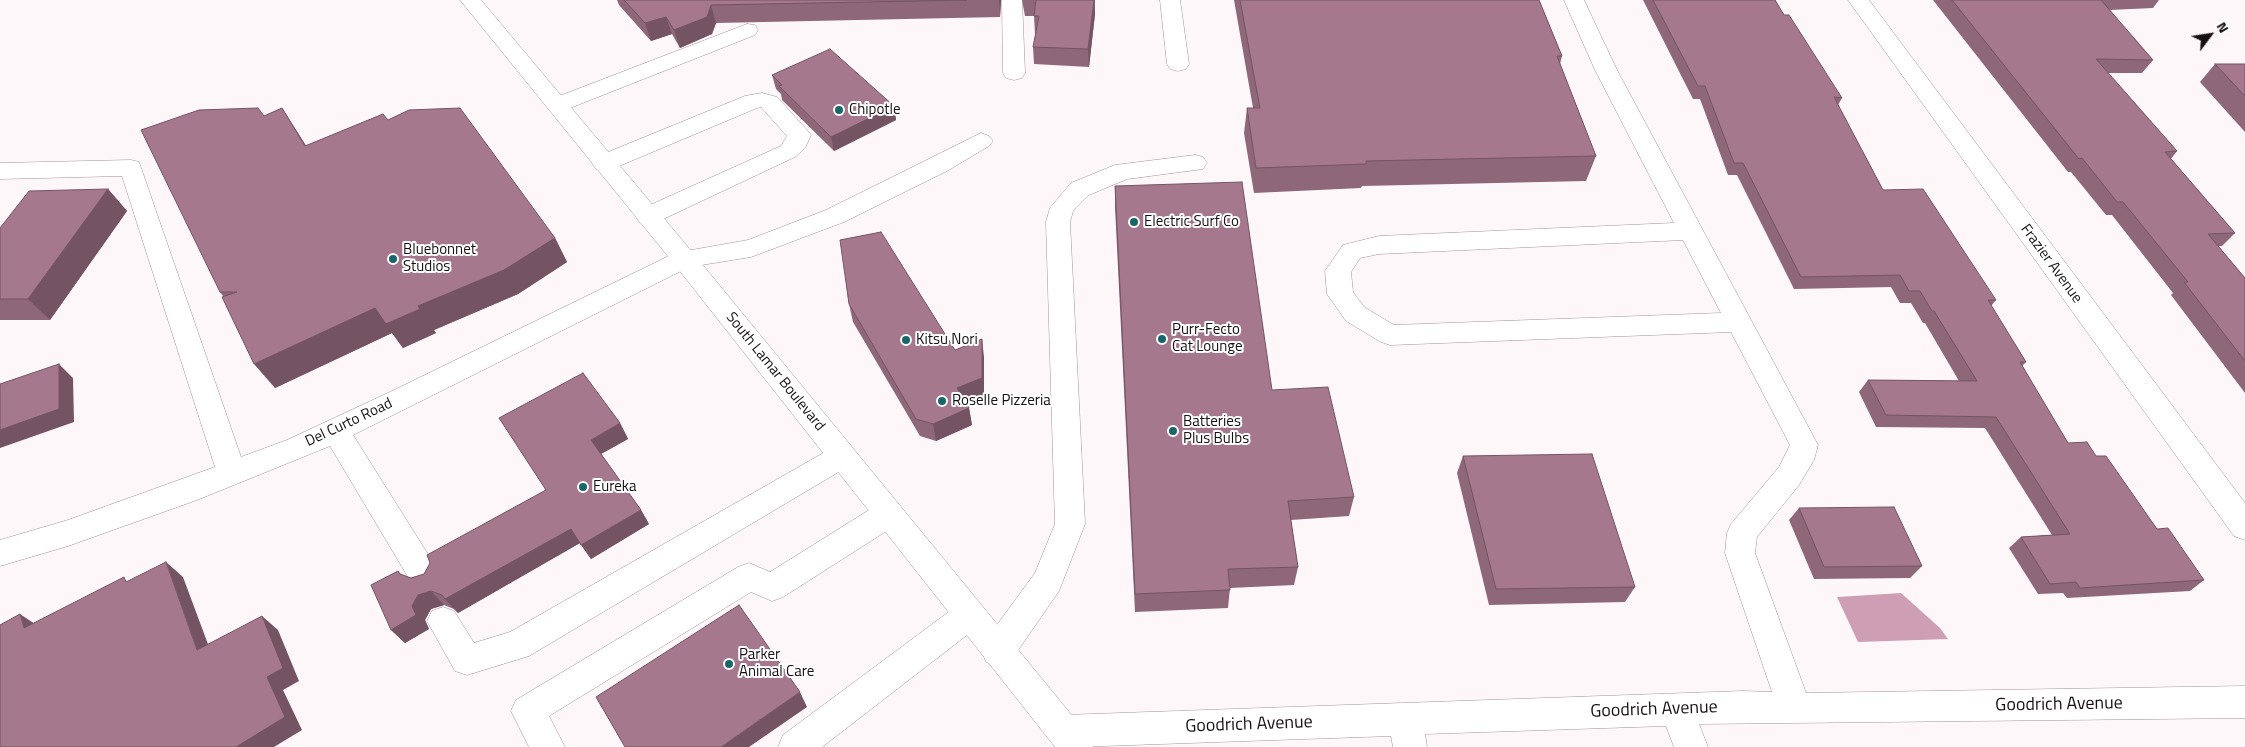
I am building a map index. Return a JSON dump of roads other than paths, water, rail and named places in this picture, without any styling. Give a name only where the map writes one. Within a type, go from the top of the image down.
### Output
[{"type":"street","name":"South Lamar Boulevard","points":[[470,0],[684,259],[1070,739]]},
{"type":"street","points":[[1012,0],[1014,74]]},
{"type":"street","points":[[1170,0],[1178,64]]},
{"type":"street","points":[[1574,0],[1606,70],[1804,445],[1799,460],[1788,476],[1742,533],[1740,553],[1795,709]]},
{"type":"street","name":"Frazier Avenue","points":[[1858,0],[2245,527]]},
{"type":"street","points":[[557,105],[747,30]]},
{"type":"street","points":[[604,163],[753,101],[762,100],[770,102],[800,135],[797,143],[789,151],[648,216]]},
{"type":"street","name":"Del Curto Road","points":[[0,553],[68,533],[297,448],[400,400],[684,259],[751,248],[835,216],[981,141]]},
{"type":"street","points":[[998,651],[1048,581],[1070,524],[1066,464],[1062,279],[1058,222],[1062,208],[1080,189],[1123,171],[1195,164]]},
{"type":"street","points":[[0,170],[131,168],[232,473]]},
{"type":"street","points":[[1691,231],[1379,245],[1352,250],[1338,271],[1340,294],[1355,314],[1390,335],[1739,322]]},
{"type":"street","points":[[335,430],[425,577]]},
{"type":"street","points":[[443,621],[467,660],[518,646],[842,456]]},
{"type":"street","points":[[548,747],[528,711],[749,576],[772,587],[888,514]]},
{"type":"street","points":[[795,747],[969,615]]},
{"type":"street","name":"Goodrich Avenue","points":[[1070,739],[1408,733],[1677,710],[1743,707],[1795,709],[2245,702]]},
{"type":"street","points":[[1677,710],[1691,747]]},
{"type":"place","name":"Chipotle","points":[[839,110]]},
{"type":"place","name":"Electric Surf Co","points":[[1134,222]]},
{"type":"place","name":"Bluebonnet Studios","points":[[393,259]]},
{"type":"place","name":"Purr-Fecto Cat Lounge","points":[[1162,339]]},
{"type":"place","name":"Kitsu Nori","points":[[906,340]]},
{"type":"place","name":"Roselle Pizzeria","points":[[942,401]]},
{"type":"place","name":"Batteries Plus Bulbs","points":[[1173,431]]},
{"type":"place","name":"Eureka","points":[[583,487]]},
{"type":"place","name":"Parker Animal Care","points":[[729,664]]}]
